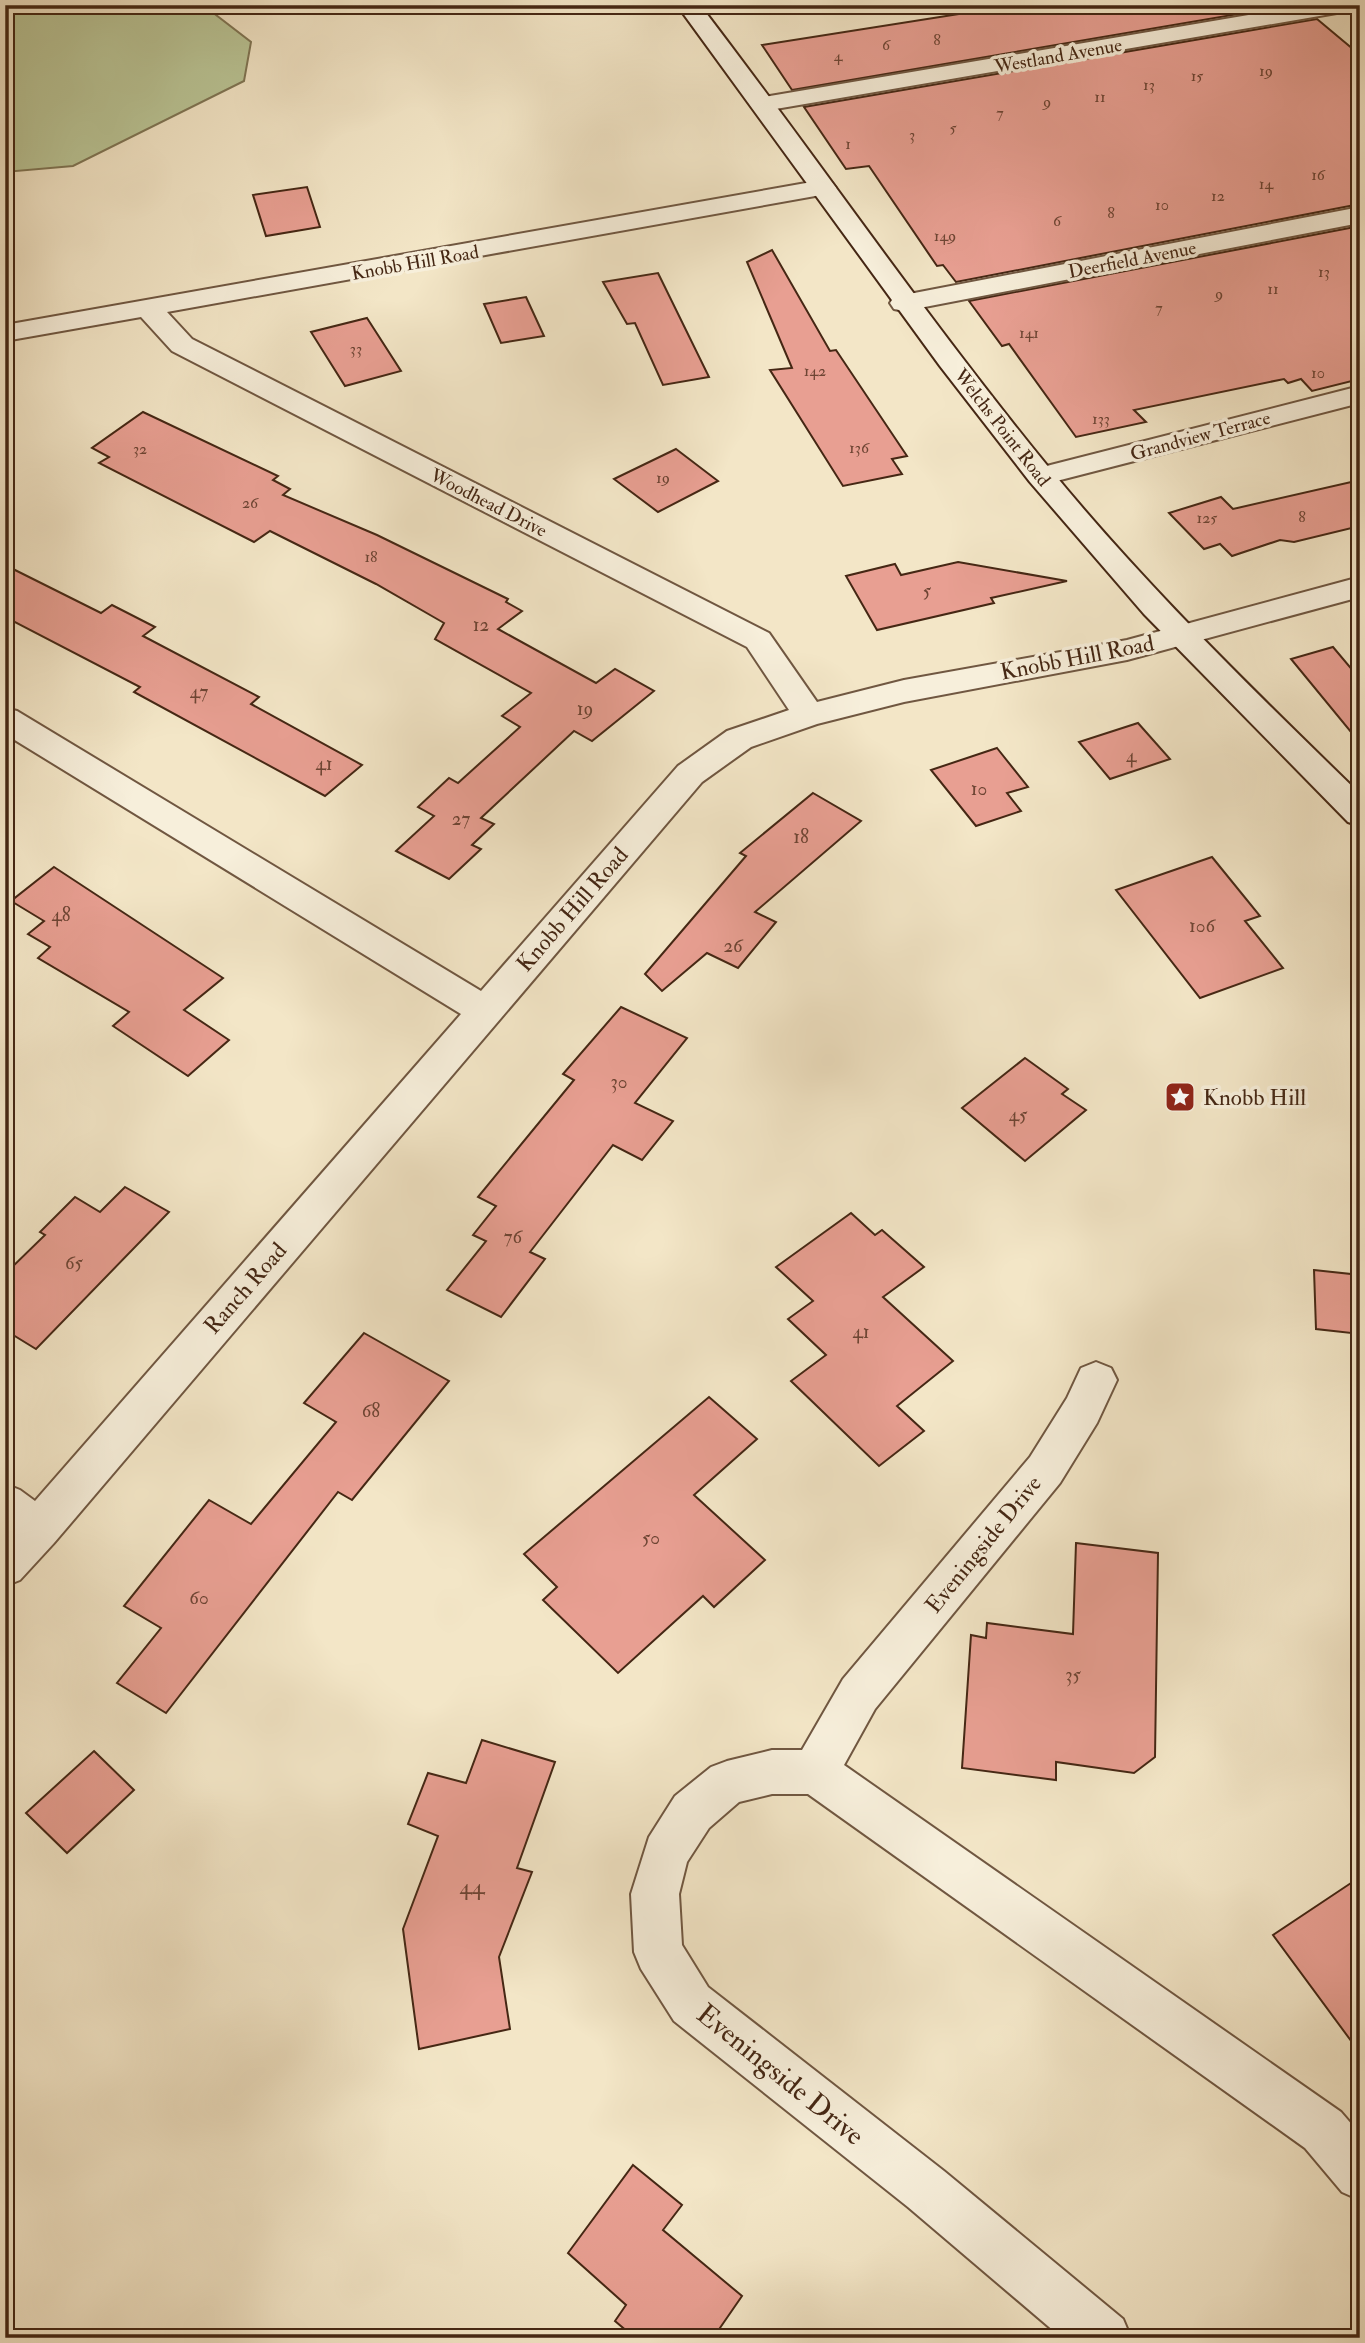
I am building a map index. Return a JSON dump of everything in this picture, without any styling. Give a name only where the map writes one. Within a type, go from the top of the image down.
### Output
[{"type":"street","name":"Welchs Point Road","points":[[688,5],[764,104],[904,303],[1041,476],[1180,636],[1360,814]]},
{"type":"street","name":"Westland Avenue","points":[[764,104],[1351,5]]},
{"type":"street","name":"Knobb Hill Road","points":[[5,333],[150,310],[824,188]]},
{"type":"street","name":"Deerfield Avenue","points":[[904,303],[1360,215]]},
{"type":"street","name":"Woodhead Drive","points":[[150,310],[182,345],[758,639],[809,715]]},
{"type":"street","name":"Grandview Terrace","points":[[1041,476],[1360,394]]},
{"type":"street","name":"Knobb Hill Road","points":[[484,1010],[690,774],[739,739],[809,715],[904,691],[1127,650],[1360,587]]},
{"type":"street","points":[[5,719],[484,1010]]},
{"type":"street","name":"Ranch Road","points":[[5,1566],[484,1010]]},
{"type":"street","name":"Eveningside Drive","points":[[1096,1380],[1082,1410],[1045,1470],[859,1694],[815,1772],[772,1772],[727,1783],[692,1812],[666,1853],[655,1894],[658,1952],[691,2004],[926,2189],[1104,2338]]},
{"type":"street","points":[[5,1503],[39,1529]]},
{"type":"street","points":[[815,1772],[1323,2130],[1360,2174]]},
{"type":"green space","points":[[5,5],[203,5],[251,42],[244,81],[73,166],[5,172]]},
{"type":"building","points":[[1016,5],[1291,5],[792,90],[762,45]]},
{"type":"building","points":[[1317,19],[1360,55],[1360,204],[956,282],[943,265],[937,266],[869,166],[846,169],[804,107]]},
{"type":"building","points":[[307,187],[320,227],[266,236],[253,195]]},
{"type":"building","points":[[1360,226],[1360,379],[1312,391],[1301,379],[1288,383],[1284,379],[1134,410],[1146,422],[1076,437],[1009,344],[1002,346],[969,301]]},
{"type":"building","points":[[772,250],[830,351],[836,350],[907,456],[892,459],[902,474],[843,486],[770,370],[792,368],[747,262]]},
{"type":"building","points":[[658,273],[709,377],[663,385],[635,323],[627,324],[603,282]]},
{"type":"building","points":[[526,297],[544,336],[501,343],[484,304]]},
{"type":"building","points":[[367,318],[401,371],[345,386],[311,332]]},
{"type":"building","points":[[143,412],[278,476],[273,480],[290,489],[283,495],[377,535],[508,599],[506,602],[522,611],[498,629],[596,683],[615,669],[654,691],[592,741],[574,731],[481,818],[494,824],[472,845],[481,849],[449,879],[396,851],[434,816],[418,807],[449,778],[458,783],[520,727],[502,716],[531,693],[435,639],[444,623],[376,584],[270,531],[254,542],[99,463],[109,457],[92,448]]},
{"type":"building","points":[[676,449],[718,481],[658,512],[614,479]]},
{"type":"building","points":[[1360,480],[1360,526],[1294,542],[1280,540],[1232,556],[1220,544],[1204,549],[1169,513],[1221,497],[1233,509]]},
{"type":"building","points":[[958,562],[1067,581],[991,598],[994,603],[877,630],[846,576],[895,564],[901,575]]},
{"type":"building","points":[[5,565],[101,613],[112,605],[155,627],[143,636],[259,697],[251,704],[362,765],[325,796],[134,692],[140,687],[5,617]]},
{"type":"building","points":[[1333,647],[1360,679],[1360,743],[1291,659]]},
{"type":"building","points":[[1138,723],[1170,759],[1110,779],[1079,742]]},
{"type":"building","points":[[997,748],[1028,787],[1007,793],[1021,811],[976,826],[931,770]]},
{"type":"building","points":[[813,793],[861,821],[755,912],[776,922],[738,968],[707,953],[662,991],[645,974],[746,856],[740,853]]},
{"type":"building","points":[[1212,857],[1260,916],[1245,921],[1283,968],[1200,998],[1116,890]]},
{"type":"building","points":[[54,867],[223,978],[184,1010],[229,1040],[188,1076],[113,1026],[129,1012],[38,958],[50,947],[28,934],[44,921],[11,901]]},
{"type":"building","points":[[621,1007],[687,1038],[635,1103],[673,1121],[642,1160],[613,1145],[530,1252],[545,1259],[501,1317],[447,1290],[486,1241],[473,1235],[496,1206],[478,1197],[574,1080],[563,1074]]},
{"type":"building","points":[[1025,1058],[1068,1089],[1062,1094],[1086,1110],[1025,1161],[962,1108]]},
{"type":"building","points":[[125,1187],[169,1212],[36,1349],[5,1330],[5,1274],[45,1235],[40,1232],[75,1197],[100,1212]]},
{"type":"building","points":[[851,1213],[875,1235],[882,1230],[924,1267],[883,1297],[953,1361],[897,1406],[924,1431],[879,1466],[791,1381],[826,1355],[788,1319],[813,1301],[776,1267]]},
{"type":"building","points":[[1314,1270],[1360,1275],[1360,1334],[1316,1329]]},
{"type":"building","points":[[364,1333],[449,1381],[352,1500],[338,1492],[166,1713],[117,1683],[161,1628],[124,1606],[209,1500],[251,1524],[336,1422],[304,1403]]},
{"type":"building","points":[[709,1397],[757,1439],[694,1495],[765,1560],[714,1607],[703,1596],[618,1673],[543,1600],[557,1587],[524,1554]]},
{"type":"building","points":[[1076,1543],[1158,1553],[1155,1757],[1134,1773],[1056,1762],[1056,1780],[962,1768],[971,1635],[986,1638],[987,1623],[1073,1634]]},
{"type":"building","points":[[482,1740],[555,1762],[517,1868],[532,1872],[499,1957],[510,2029],[419,2049],[403,1929],[438,1836],[408,1824],[428,1773],[466,1783]]},
{"type":"building","points":[[94,1751],[134,1790],[67,1853],[26,1813]]},
{"type":"building","points":[[1360,1877],[1360,2053],[1273,1935]]},
{"type":"building","points":[[633,2165],[682,2205],[663,2230],[742,2296],[713,2338],[635,2338],[615,2321],[626,2305],[568,2253]]},
{"type":"place","name":"Knobb Hill","points":[[1180,1097]]}]
